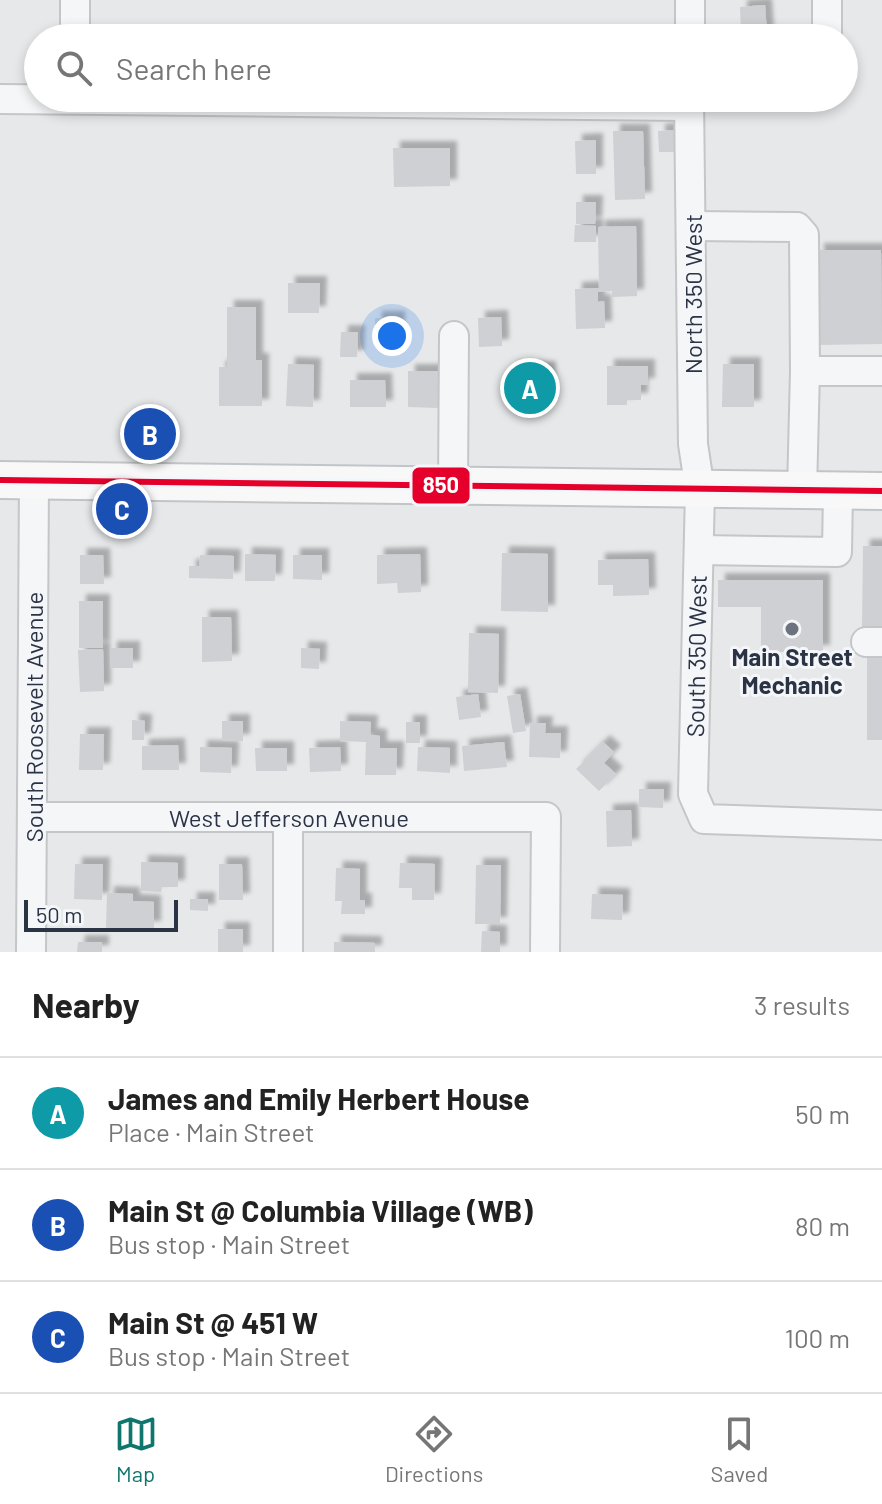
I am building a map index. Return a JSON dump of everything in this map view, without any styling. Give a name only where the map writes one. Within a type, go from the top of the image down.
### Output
[{"type":"main road","points":[[17,480],[882,491]]},
{"type":"street","points":[[75,0],[75,24]]},
{"type":"street","points":[[690,0],[690,24]]},
{"type":"street","points":[[827,0],[827,24]]},
{"type":"street","points":[[0,99],[24,99]]},
{"type":"street","name":"North 350 West","points":[[688,112],[693,226],[693,444],[700,490]]},
{"type":"street","points":[[693,226],[797,227],[804,235],[802,491]]},
{"type":"street","points":[[453,487],[454,336]]},
{"type":"street","points":[[805,371],[882,371]]},
{"type":"street","name":"South Roosevelt Avenue","points":[[17,480],[32,817],[31,952]]},
{"type":"street","name":"South 350 West","points":[[700,490],[693,794],[704,819],[882,825]]},
{"type":"street","points":[[699,550],[837,552],[838,491]]},
{"type":"street","name":"West Jefferson Avenue","points":[[32,817],[546,817],[545,952]]},
{"type":"street","points":[[288,817],[288,952]]},
{"type":"building","points":[[765,5],[766,24],[741,24],[740,7]]},
{"type":"building","points":[[674,130],[674,152],[659,152],[658,131]]},
{"type":"building","points":[[613,131],[643,131],[645,199],[615,200]]},
{"type":"building","points":[[596,140],[596,174],[576,174],[575,141]]},
{"type":"building","points":[[393,148],[450,148],[450,186],[394,187]]},
{"type":"building","points":[[576,202],[596,202],[595,224],[576,224]]},
{"type":"building","points":[[575,225],[596,226],[596,242],[574,242]]},
{"type":"building","points":[[636,226],[637,296],[612,297],[612,291],[598,292],[598,302],[604,301],[605,328],[576,329],[575,289],[599,288],[598,227]]},
{"type":"building","points":[[817,250],[881,250],[882,344],[817,345]]},
{"type":"building","points":[[288,283],[320,283],[319,313],[288,313]]},
{"type":"building","points":[[227,307],[256,307],[256,360],[262,360],[262,406],[219,406],[219,367],[227,367]]},
{"type":"building","points":[[501,317],[502,346],[479,347],[478,318]]},
{"type":"building","points":[[375,318],[398,318],[398,353],[385,352],[385,341],[375,340]]},
{"type":"building","points":[[341,332],[358,332],[357,357],[340,357]]},
{"type":"building","points":[[288,364],[314,365],[313,407],[286,406]]},
{"type":"building","points":[[723,364],[754,364],[754,407],[722,407]]},
{"type":"building","points":[[607,366],[648,366],[648,385],[641,385],[641,400],[627,400],[627,405],[607,405]]},
{"type":"building","points":[[511,368],[549,368],[549,407],[512,407]]},
{"type":"building","points":[[408,371],[439,371],[438,408],[408,407]]},
{"type":"building","points":[[350,380],[385,380],[386,407],[350,407]]},
{"type":"building","points":[[863,546],[882,546],[882,630],[862,630]]},
{"type":"building","points":[[502,553],[548,554],[548,612],[501,611]]},
{"type":"building","points":[[245,554],[276,555],[275,581],[245,581]]},
{"type":"building","points":[[420,554],[421,592],[398,593],[397,583],[377,584],[377,555]]},
{"type":"building","points":[[80,555],[103,555],[104,584],[80,584]]},
{"type":"building","points":[[200,555],[234,556],[233,579],[189,578],[189,566],[199,566]]},
{"type":"building","points":[[293,555],[322,555],[322,580],[293,579]]},
{"type":"building","points":[[648,559],[649,595],[613,596],[613,585],[598,585],[598,560]]},
{"type":"building","name":"Main Street Mechanic","points":[[718,580],[823,580],[823,652],[761,652],[761,607],[718,607]]},
{"type":"building","points":[[79,601],[103,601],[103,648],[79,648]]},
{"type":"building","points":[[202,617],[231,617],[232,661],[202,662]]},
{"type":"building","points":[[469,633],[499,634],[498,693],[468,692]]},
{"type":"building","points":[[110,648],[133,648],[133,668],[110,668]]},
{"type":"building","points":[[301,648],[320,649],[319,669],[301,668]]},
{"type":"building","points":[[103,649],[104,691],[80,692],[78,650]]},
{"type":"building","points":[[867,656],[882,656],[882,740],[867,740]]},
{"type":"building","points":[[478,694],[481,717],[459,720],[456,697]]},
{"type":"building","points":[[520,694],[526,731],[513,733],[507,696]]},
{"type":"building","points":[[132,720],[145,721],[144,740],[132,740]]},
{"type":"building","points":[[222,721],[243,721],[243,741],[222,741]]},
{"type":"building","points":[[340,721],[371,722],[370,735],[380,736],[380,748],[397,748],[396,775],[365,775],[366,742],[340,741]]},
{"type":"building","points":[[406,722],[420,722],[420,743],[406,743]]},
{"type":"building","points":[[530,723],[546,723],[545,733],[561,733],[560,758],[529,757]]},
{"type":"building","points":[[80,734],[104,734],[103,770],[79,770]]},
{"type":"building","points":[[504,742],[507,767],[464,771],[462,746]]},
{"type":"building","points":[[603,742],[614,752],[604,763],[616,774],[599,791],[576,769]]},
{"type":"building","points":[[178,745],[179,770],[142,770],[142,746]]},
{"type":"building","points":[[200,747],[232,748],[231,773],[200,772]]},
{"type":"building","points":[[340,747],[341,771],[310,772],[309,748]]},
{"type":"building","points":[[418,747],[450,748],[450,773],[417,771]]},
{"type":"building","points":[[255,748],[287,748],[287,771],[256,771]]},
{"type":"building","points":[[639,789],[664,789],[663,808],[639,807]]},
{"type":"building","points":[[631,810],[632,846],[607,847],[606,811]]},
{"type":"building","points":[[141,862],[178,863],[178,887],[162,887],[161,892],[141,891]]},
{"type":"building","points":[[400,863],[435,864],[434,900],[412,900],[412,888],[399,888]]},
{"type":"building","points":[[75,864],[103,864],[102,900],[74,899]]},
{"type":"building","points":[[219,864],[242,864],[243,900],[219,900]]},
{"type":"building","points":[[476,865],[501,865],[500,924],[475,924]]},
{"type":"building","points":[[336,868],[360,869],[360,900],[365,900],[365,914],[341,914],[342,901],[335,901]]},
{"type":"building","points":[[107,893],[133,894],[133,901],[154,902],[154,928],[106,928]]},
{"type":"building","points":[[592,894],[623,895],[622,920],[591,919]]},
{"type":"building","points":[[190,899],[208,899],[208,911],[190,910]]},
{"type":"building","points":[[218,929],[243,929],[243,952],[218,952]]},
{"type":"building","points":[[482,931],[500,932],[500,952],[481,952]]},
{"type":"building","points":[[78,942],[102,942],[102,952],[77,952]]},
{"type":"building","points":[[334,942],[375,943],[375,952],[334,952]]},
{"type":"transit line","name":"850","points":[[0,480],[882,491]]},
{"type":"place","name":"James and Emily Herbert House","points":[[530,388]]},
{"type":"place","name":"Main St @ Columbia Village (WB)","points":[[150,434]]},
{"type":"place","name":"Main St @ 451 W","points":[[122,509]]},
{"type":"place","name":"Main Street Mechanic","points":[[792,629]]}]
